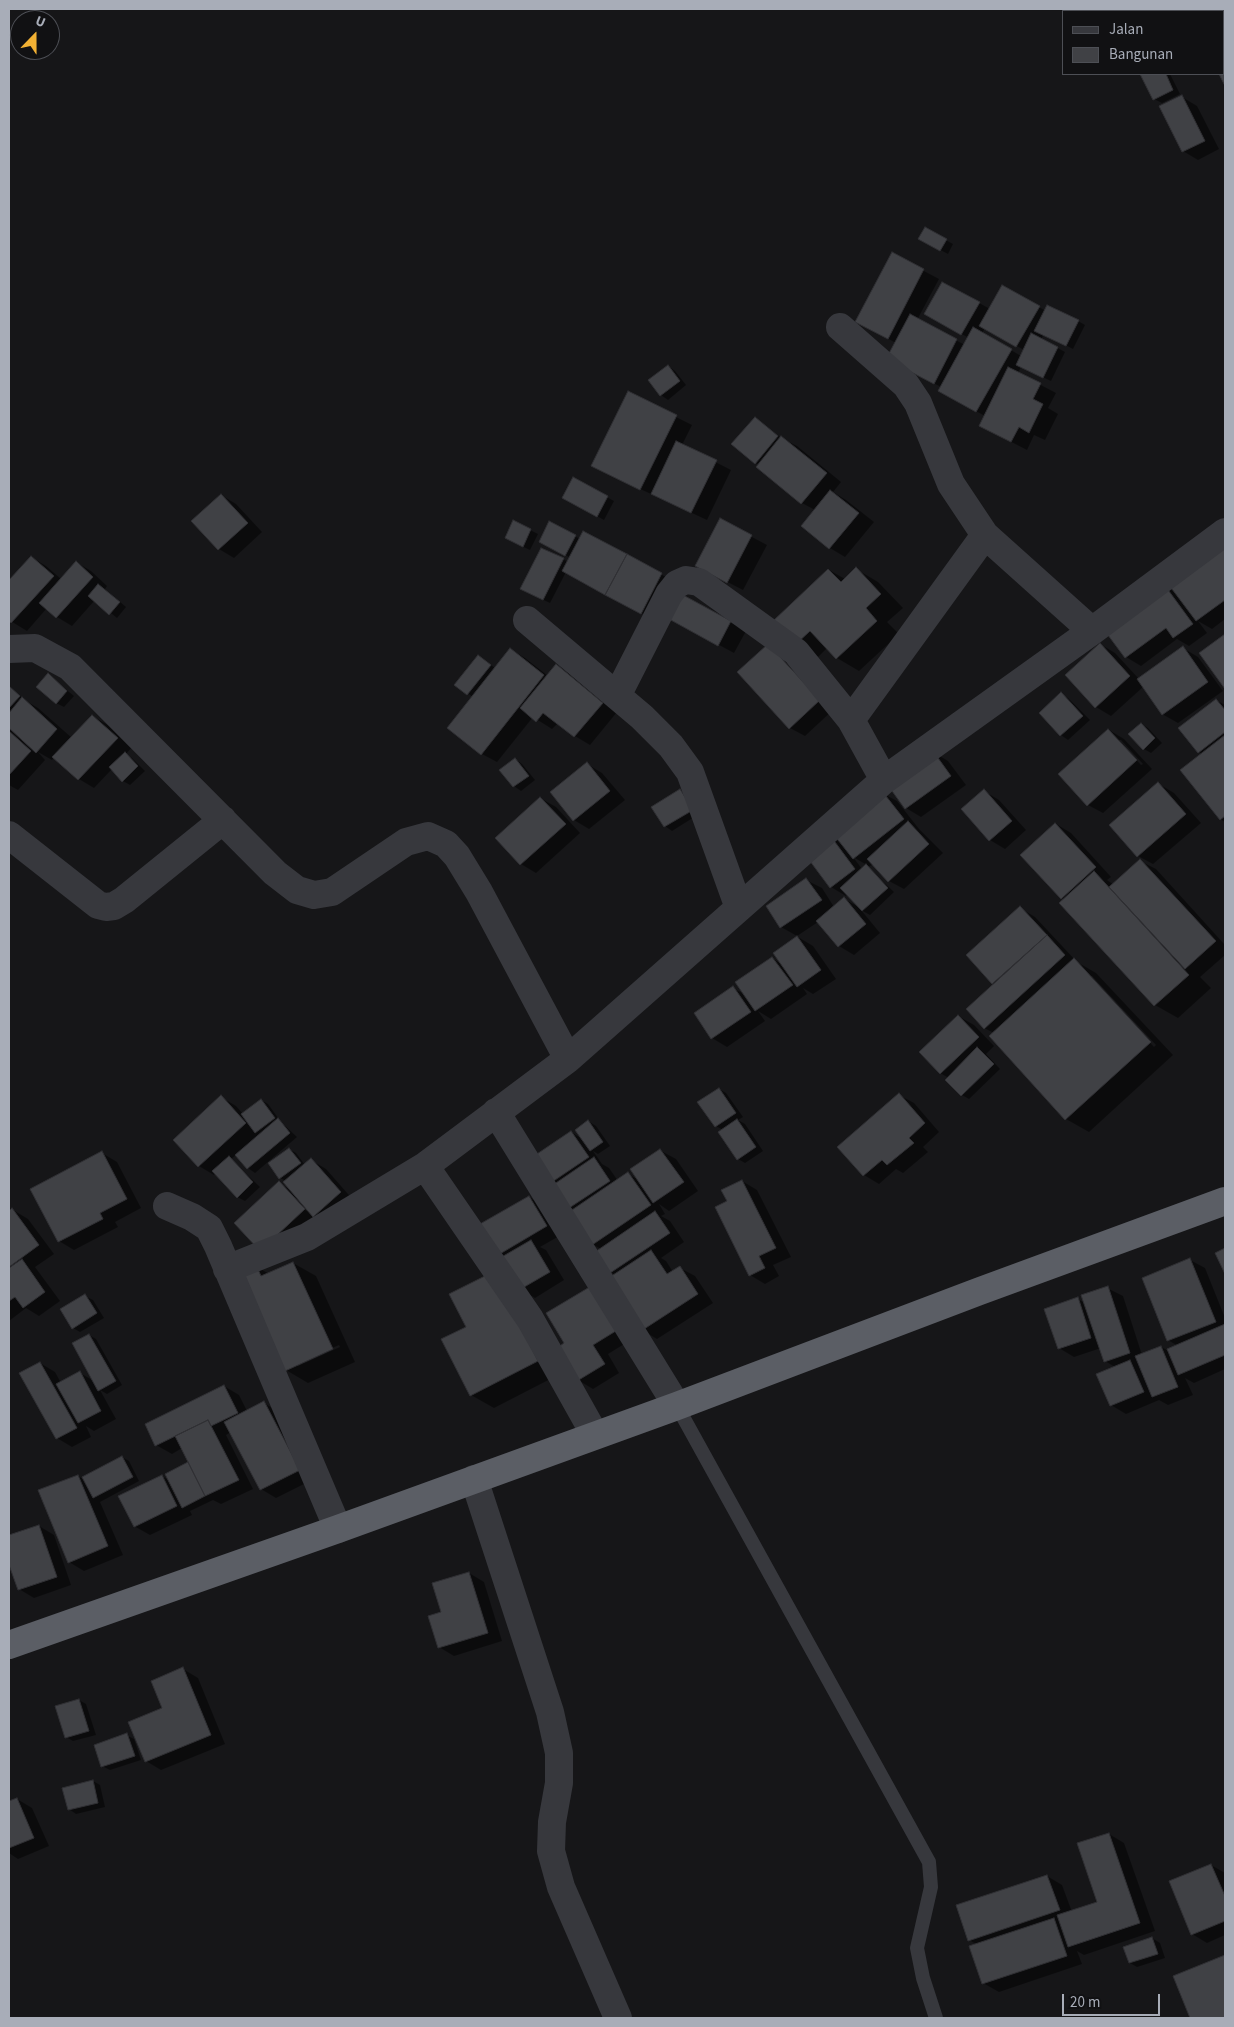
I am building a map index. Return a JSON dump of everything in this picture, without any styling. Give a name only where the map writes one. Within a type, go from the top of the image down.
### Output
[{"type":"highway","points":[[9,1645],[338,1529],[677,1406],[1225,1201]]},
{"type":"street","points":[[840,327],[906,385],[918,404],[951,484],[985,535],[1092,631]]},
{"type":"street","points":[[227,1268],[307,1237],[425,1166],[568,1059],[884,780],[1092,631],[1225,532]]},
{"type":"street","points":[[851,720],[985,535]]},
{"type":"street","points":[[617,696],[668,594],[677,584],[686,580],[699,582],[796,652],[851,720],[884,780]]},
{"type":"street","points":[[527,620],[642,717],[671,746],[690,772],[739,908]]},
{"type":"street","points":[[9,649],[35,648],[70,667],[275,874],[297,890],[314,895],[332,892],[406,842],[428,836],[446,844],[457,856],[479,892],[568,1059]]},
{"type":"street","points":[[9,834],[98,904],[106,907],[114,906],[124,900],[223,820]]},
{"type":"street","points":[[496,1112],[677,1406]]},
{"type":"street","points":[[425,1166],[530,1319],[595,1435]]},
{"type":"street","points":[[167,1206],[192,1217],[209,1228],[338,1529]]},
{"type":"street","points":[[474,1479],[552,1720],[559,1753],[559,1783],[552,1822],[551,1851],[553,1860],[561,1887],[618,2018]]},
{"type":"lane","points":[[677,1406],[929,1862],[931,1887],[917,1948],[923,1978],[936,2018]]},
{"type":"building","points":[[1224,24],[1225,86],[1220,75],[1224,75]]},
{"type":"building","points":[[1140,75],[1166,75],[1173,90],[1153,100]]},
{"type":"building","points":[[1182,95],[1205,141],[1182,152],[1159,106]]},
{"type":"building","points":[[925,227],[947,239],[940,251],[918,239]]},
{"type":"building","points":[[892,252],[924,269],[888,339],[855,322]]},
{"type":"building","points":[[942,282],[980,302],[961,335],[924,314]]},
{"type":"building","points":[[1002,285],[1040,306],[1016,347],[979,326]]},
{"type":"building","points":[[1047,305],[1079,320],[1066,346],[1034,331]]},
{"type":"building","points":[[910,314],[957,339],[934,384],[886,359]]},
{"type":"building","points":[[973,327],[1012,349],[976,412],[938,391]]},
{"type":"building","points":[[1031,333],[1058,347],[1043,378],[1016,365]]},
{"type":"building","points":[[668,365],[680,381],[660,396],[648,380]]},
{"type":"building","points":[[1008,367],[1041,383],[1033,399],[1043,404],[1029,433],[1019,427],[1011,442],[979,426]]},
{"type":"building","points":[[628,391],[677,415],[640,490],[591,466]]},
{"type":"building","points":[[755,417],[778,436],[755,464],[731,444]]},
{"type":"building","points":[[781,436],[827,473],[801,504],[756,467]]},
{"type":"building","points":[[676,441],[717,460],[691,513],[651,494]]},
{"type":"building","points":[[573,477],[608,496],[597,517],[562,498]]},
{"type":"building","points":[[830,490],[859,513],[829,549],[801,526]]},
{"type":"building","points":[[221,494],[248,523],[218,550],[191,521]]},
{"type":"building","points":[[720,518],[752,535],[727,583],[695,566]]},
{"type":"building","points":[[513,520],[531,529],[523,547],[505,538]]},
{"type":"building","points":[[549,521],[576,535],[565,556],[539,542]]},
{"type":"building","points":[[583,531],[627,554],[605,595],[562,571]]},
{"type":"building","points":[[1225,545],[1225,600],[1196,621],[1169,585]]},
{"type":"building","points":[[541,548],[564,558],[543,600],[520,589]]},
{"type":"building","points":[[627,554],[662,573],[641,614],[605,595]]},
{"type":"building","points":[[31,556],[54,576],[11,623],[9,621],[9,580]]},
{"type":"building","points":[[76,561],[93,577],[56,618],[39,603]]},
{"type":"building","points":[[856,567],[881,594],[866,608],[877,621],[836,659],[810,631],[795,645],[773,621],[828,569],[841,582]]},
{"type":"building","points":[[1163,583],[1193,624],[1173,638],[1166,628],[1125,658],[1102,627]]},
{"type":"building","points":[[98,584],[120,602],[109,615],[88,596]]},
{"type":"building","points":[[683,595],[731,621],[718,646],[669,619]]},
{"type":"building","points":[[1225,634],[1225,689],[1199,653]]},
{"type":"building","points":[[1100,643],[1130,676],[1095,708],[1065,675]]},
{"type":"building","points":[[768,644],[820,700],[789,729],[737,672]]},
{"type":"building","points":[[1183,646],[1208,682],[1162,715],[1137,679]]},
{"type":"building","points":[[510,648],[544,675],[481,755],[447,728]]},
{"type":"building","points":[[478,655],[491,665],[467,695],[454,685]]},
{"type":"building","points":[[556,664],[603,703],[574,737],[543,713],[536,722],[520,708]]},
{"type":"building","points":[[48,673],[67,691],[56,704],[36,687]]},
{"type":"building","points":[[9,686],[20,696],[9,708]]},
{"type":"building","points":[[1061,692],[1083,716],[1060,736],[1039,713]]},
{"type":"building","points":[[22,697],[57,729],[36,753],[9,728],[9,713]]},
{"type":"building","points":[[1216,699],[1225,710],[1225,732],[1198,753],[1178,728]]},
{"type":"building","points":[[92,715],[118,738],[78,780],[52,757]]},
{"type":"building","points":[[1141,723],[1155,738],[1143,750],[1128,734]]},
{"type":"building","points":[[1108,729],[1137,760],[1087,806],[1058,774]]},
{"type":"building","points":[[9,731],[31,751],[9,775]]},
{"type":"building","points":[[1225,735],[1225,816],[1220,820],[1180,770]]},
{"type":"building","points":[[933,751],[951,776],[905,809],[887,784]]},
{"type":"building","points":[[125,752],[138,766],[122,782],[109,767]]},
{"type":"building","points":[[515,758],[529,776],[513,787],[499,770]]},
{"type":"building","points":[[587,762],[610,791],[573,821],[550,792]]},
{"type":"building","points":[[1158,782],[1186,814],[1137,857],[1109,825]]},
{"type":"building","points":[[680,789],[693,810],[664,827],[651,807]]},
{"type":"building","points":[[984,789],[1012,821],[989,841],[961,809]]},
{"type":"building","points":[[882,791],[904,819],[853,859],[831,831]]},
{"type":"building","points":[[540,797],[566,824],[520,865],[495,838]]},
{"type":"building","points":[[908,821],[929,844],[888,882],[867,859]]},
{"type":"building","points":[[1055,823],[1096,867],[1061,899],[1020,855]]},
{"type":"building","points":[[829,834],[855,869],[830,888],[804,853]]},
{"type":"building","points":[[1140,859],[1216,941],[1185,969],[1109,887]]},
{"type":"building","points":[[866,864],[888,888],[862,911],[840,888]]},
{"type":"building","points":[[1094,871],[1189,975],[1154,1006],[1059,903]]},
{"type":"building","points":[[806,878],[822,900],[780,928],[766,906]]},
{"type":"building","points":[[844,897],[866,924],[838,947],[816,921]]},
{"type":"building","points":[[1020,906],[1047,935],[992,984],[966,955]]},
{"type":"building","points":[[1047,935],[1065,955],[984,1029],[966,1009]]},
{"type":"building","points":[[797,936],[821,970],[797,987],[773,953]]},
{"type":"building","points":[[772,957],[793,985],[755,1011],[735,982]]},
{"type":"building","points":[[1074,958],[1151,1042],[1065,1120],[989,1036]]},
{"type":"building","points":[[733,986],[751,1012],[711,1039],[694,1013]]},
{"type":"building","points":[[958,1015],[979,1037],[940,1074],[919,1052]]},
{"type":"building","points":[[977,1047],[994,1064],[961,1096],[945,1080]]},
{"type":"building","points":[[719,1088],[736,1113],[715,1127],[697,1102]]},
{"type":"building","points":[[899,1093],[925,1123],[909,1138],[914,1143],[887,1165],[882,1160],[863,1176],[837,1147]]},
{"type":"building","points":[[221,1095],[246,1123],[198,1167],[173,1140]]},
{"type":"building","points":[[261,1099],[275,1118],[255,1133],[241,1114]]},
{"type":"building","points":[[278,1118],[290,1133],[247,1169],[235,1155]]},
{"type":"building","points":[[737,1119],[756,1147],[737,1160],[718,1132]]},
{"type":"building","points":[[588,1120],[603,1142],[590,1151],[575,1130]]},
{"type":"building","points":[[571,1131],[589,1157],[552,1182],[534,1156]]},
{"type":"building","points":[[289,1148],[301,1163],[279,1179],[268,1163]]},
{"type":"building","points":[[660,1149],[684,1182],[653,1203],[630,1169]]},
{"type":"building","points":[[102,1151],[127,1199],[100,1213],[103,1219],[58,1242],[30,1189]]},
{"type":"building","points":[[229,1156],[253,1182],[237,1198],[212,1171]]},
{"type":"building","points":[[594,1157],[610,1181],[569,1208],[553,1185]]},
{"type":"building","points":[[311,1158],[341,1192],[313,1217],[283,1182]]},
{"type":"building","points":[[628,1172],[651,1205],[592,1245],[569,1212]]},
{"type":"building","points":[[742,1180],[776,1248],[759,1256],[765,1268],[749,1276],[715,1207],[727,1201],[721,1190]]},
{"type":"building","points":[[279,1181],[305,1209],[260,1251],[234,1223]]},
{"type":"building","points":[[529,1196],[547,1226],[498,1255],[480,1224]]},
{"type":"building","points":[[12,1208],[39,1245],[9,1267],[9,1211]]},
{"type":"building","points":[[655,1211],[670,1233],[610,1273],[595,1252]]},
{"type":"building","points":[[531,1240],[550,1272],[519,1290],[500,1258]]},
{"type":"building","points":[[1225,1248],[1225,1274],[1215,1253]]},
{"type":"building","points":[[651,1250],[667,1274],[680,1266],[698,1294],[641,1331],[607,1279]]},
{"type":"building","points":[[1190,1258],[1216,1322],[1167,1341],[1142,1278]]},
{"type":"building","points":[[22,1259],[45,1292],[23,1308],[15,1297],[9,1301],[9,1268]]},
{"type":"building","points":[[293,1262],[333,1349],[285,1371],[239,1272],[256,1265],[261,1276]]},
{"type":"building","points":[[493,1272],[538,1361],[470,1396],[441,1339],[466,1327],[449,1294]]},
{"type":"building","points":[[593,1285],[619,1329],[593,1345],[605,1364],[577,1381],[557,1348],[564,1343],[546,1313]]},
{"type":"building","points":[[1108,1286],[1130,1353],[1104,1362],[1081,1295]]},
{"type":"building","points":[[85,1294],[97,1313],[72,1329],[60,1309]]},
{"type":"building","points":[[1078,1297],[1091,1338],[1058,1349],[1044,1309]]},
{"type":"building","points":[[1225,1324],[1225,1355],[1178,1375],[1167,1349]]},
{"type":"building","points":[[89,1334],[116,1381],[98,1391],[72,1343]]},
{"type":"building","points":[[1161,1346],[1178,1387],[1152,1397],[1135,1356]]},
{"type":"building","points":[[1130,1360],[1144,1392],[1110,1406],[1096,1374]]},
{"type":"building","points":[[40,1362],[77,1428],[56,1439],[19,1373]]},
{"type":"building","points":[[80,1371],[101,1411],[78,1423],[56,1384]]},
{"type":"building","points":[[224,1385],[238,1413],[211,1426],[208,1420],[155,1446],[145,1424]]},
{"type":"building","points":[[264,1401],[300,1470],[260,1490],[224,1422]]},
{"type":"building","points":[[208,1420],[239,1480],[205,1496],[175,1436]]},
{"type":"building","points":[[122,1456],[133,1477],[93,1498],[82,1477]]},
{"type":"building","points":[[188,1462],[205,1496],[182,1508],[165,1474]]},
{"type":"building","points":[[78,1475],[108,1546],[68,1563],[38,1490]]},
{"type":"building","points":[[162,1475],[177,1506],[134,1527],[118,1496]]},
{"type":"building","points":[[39,1525],[57,1577],[18,1590],[9,1565],[9,1535]]},
{"type":"building","points":[[469,1572],[488,1633],[438,1648],[428,1616],[441,1612],[432,1583]]},
{"type":"building","points":[[183,1667],[211,1735],[145,1762],[128,1722],[162,1708],[151,1681]]},
{"type":"building","points":[[79,1699],[89,1731],[65,1738],[55,1706]]},
{"type":"building","points":[[127,1733],[135,1756],[101,1767],[94,1745]]},
{"type":"building","points":[[93,1780],[98,1803],[68,1810],[62,1788]]},
{"type":"building","points":[[17,1798],[34,1838],[9,1848],[9,1801]]},
{"type":"building","points":[[1109,1833],[1140,1923],[1068,1947],[1057,1915],[1097,1902],[1077,1843]]},
{"type":"building","points":[[1211,1864],[1225,1896],[1225,1921],[1191,1935],[1169,1881]]},
{"type":"building","points":[[1047,1875],[1060,1910],[968,1941],[956,1905]]},
{"type":"building","points":[[1054,1918],[1067,1956],[982,1984],[969,1946]]},
{"type":"building","points":[[1152,1937],[1158,1954],[1129,1963],[1123,1947]]},
{"type":"building","points":[[1225,1955],[1225,2018],[1190,2018],[1173,1976]]}]
